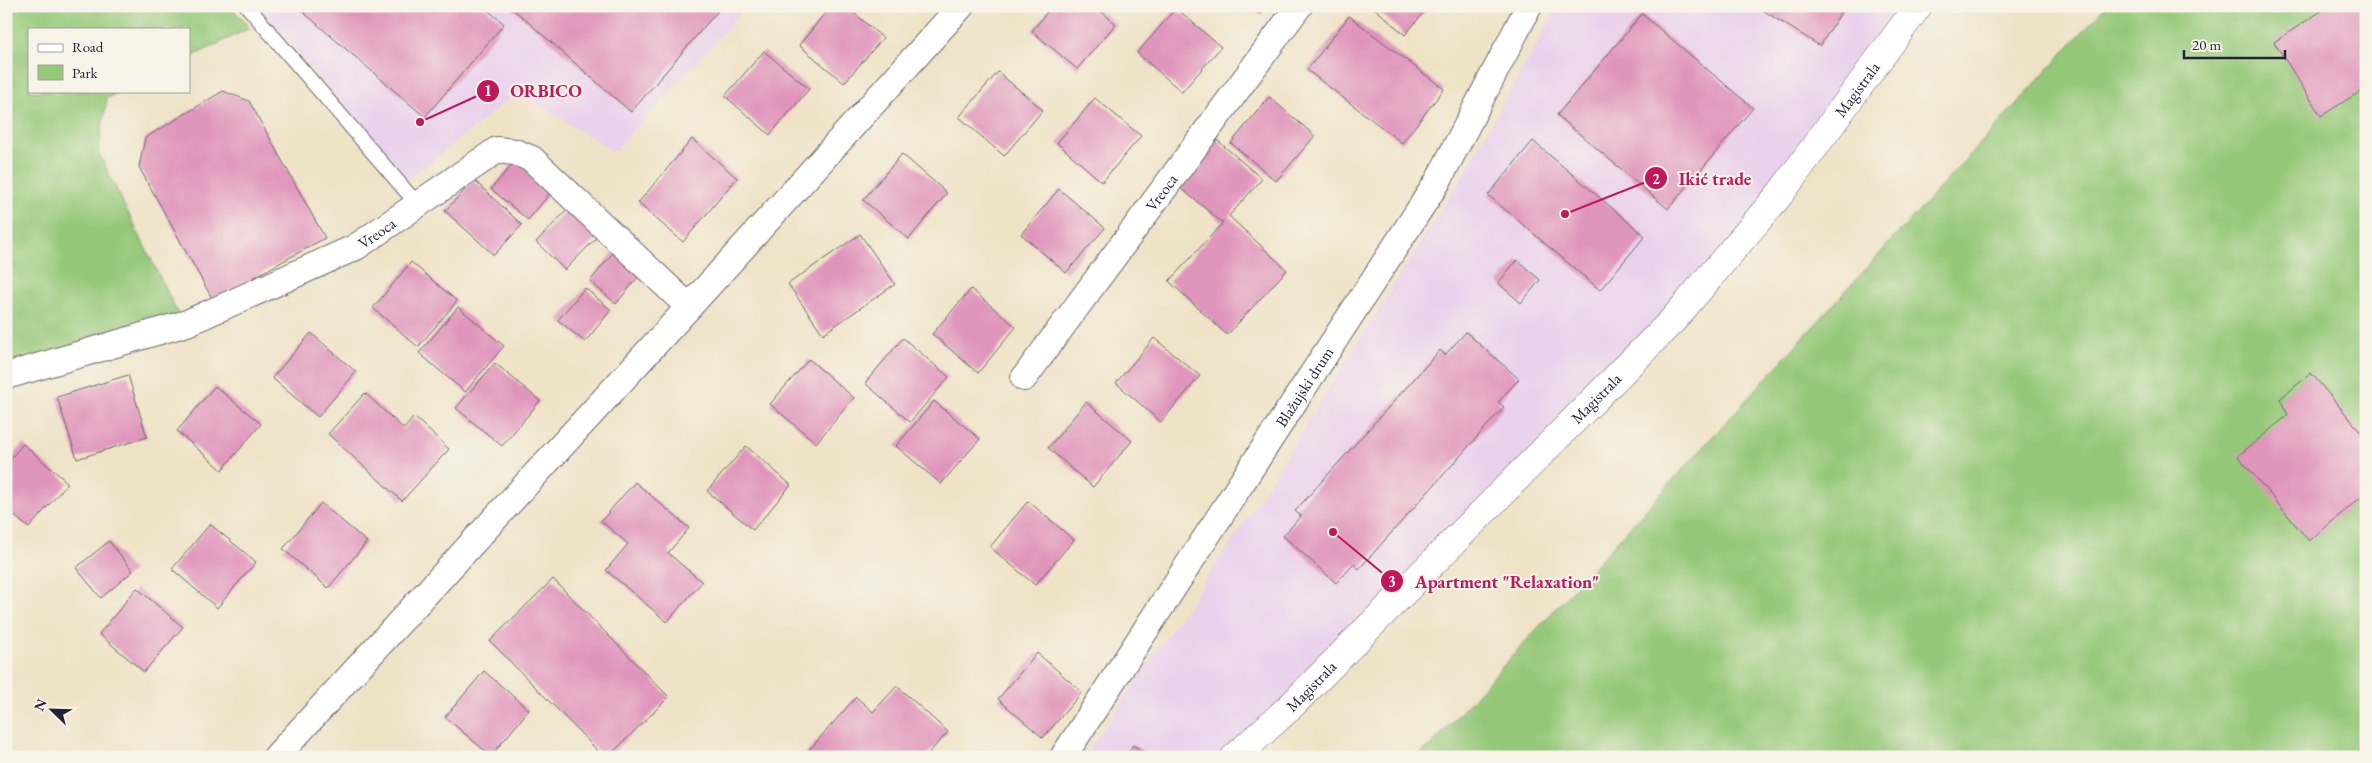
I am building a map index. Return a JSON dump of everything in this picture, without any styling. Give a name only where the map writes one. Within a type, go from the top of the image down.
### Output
[{"type":"main road","name":"Magistrala","points":[[1235,757],[1289,708],[1673,320],[1780,194],[1918,6]]},
{"type":"street","points":[[276,757],[689,307],[961,6]]},
{"type":"street","name":"Vreoca","points":[[1024,378],[1300,6]]},
{"type":"street","name":"Blažujski drum","points":[[1063,757],[1438,181],[1529,6]]},
{"type":"street","name":"Vreoca","points":[[6,376],[186,323],[356,247],[497,150],[516,152],[532,159],[689,307]]},
{"type":"lane","points":[[247,6],[418,204]]},
{"type":"shaded area","points":[[256,6],[747,6],[614,152],[518,92],[409,179]]},
{"type":"shaded area","points":[[1558,6],[1918,6],[1780,194],[1235,757],[1084,757],[1235,537],[1463,175]]},
{"type":"green space","points":[[6,6],[230,6],[250,28],[190,58],[190,28],[28,28],[28,92],[119,92],[107,98],[98,152],[180,318],[6,390]]},
{"type":"green space","points":[[2106,6],[2366,6],[2366,757],[1417,757],[1432,744]]},
{"type":"building","points":[[296,6],[483,6],[504,24],[425,117]]},
{"type":"building","points":[[515,6],[722,6],[631,112],[513,9]]},
{"type":"building","points":[[831,6],[846,6],[883,38],[844,83],[799,45]]},
{"type":"building","points":[[1052,6],[1095,6],[1116,24],[1077,69],[1032,31]]},
{"type":"building","points":[[1251,6],[1266,6],[1260,14]]},
{"type":"building","points":[[1372,6],[1429,6],[1405,35]]},
{"type":"building","points":[[1756,6],[1845,6],[1820,46]]},
{"type":"building","points":[[2329,6],[2366,6],[2366,88],[2321,116],[2274,42]]},
{"type":"building","points":[[1176,8],[1221,47],[1182,92],[1137,53]]},
{"type":"building","points":[[1642,14],[1753,108],[1668,209],[1557,115]]},
{"type":"building","points":[[1349,16],[1444,89],[1402,143],[1307,70]]},
{"type":"building","points":[[764,51],[809,89],[770,135],[725,96]]},
{"type":"building","points":[[998,72],[1043,110],[1004,156],[959,117]]},
{"type":"building","points":[[223,91],[249,101],[325,238],[213,300],[139,167],[145,138]]},
{"type":"building","points":[[1269,97],[1315,136],[1276,181],[1231,143]]},
{"type":"building","points":[[1095,98],[1141,136],[1102,182],[1057,143]]},
{"type":"building","points":[[692,139],[737,178],[683,242],[638,203]]},
{"type":"building","points":[[1217,140],[1262,179],[1229,216],[1287,270],[1227,335],[1169,281],[1223,223],[1178,186]]},
{"type":"building","points":[[1533,141],[1645,236],[1600,290],[1488,195]]},
{"type":"building","points":[[902,154],[947,193],[909,239],[863,200]]},
{"type":"building","points":[[516,160],[552,191],[528,220],[491,189]]},
{"type":"building","points":[[474,180],[522,225],[494,255],[445,211]]},
{"type":"building","points":[[1059,189],[1105,228],[1066,273],[1021,234]]},
{"type":"building","points":[[573,204],[602,232],[565,270],[536,242]]},
{"type":"building","points":[[860,234],[895,284],[823,334],[788,284]]},
{"type":"building","points":[[616,249],[643,271],[616,304],[590,281]]},
{"type":"building","points":[[1517,260],[1540,280],[1521,303],[1498,283]]},
{"type":"building","points":[[411,262],[457,301],[418,347],[373,308]]},
{"type":"building","points":[[585,288],[611,310],[585,342],[558,320]]},
{"type":"building","points":[[971,289],[1016,327],[978,373],[932,334]]},
{"type":"building","points":[[458,307],[504,346],[465,392],[419,353]]},
{"type":"building","points":[[1466,332],[1519,379],[1498,402],[1504,407],[1359,569],[1354,564],[1336,583],[1283,536],[1301,516],[1295,511],[1440,350],[1445,355]]},
{"type":"building","points":[[311,333],[356,372],[318,417],[272,378]]},
{"type":"building","points":[[903,338],[949,377],[910,422],[865,383]]},
{"type":"building","points":[[1154,338],[1200,376],[1161,422],[1116,383]]},
{"type":"building","points":[[809,359],[854,398],[816,443],[770,404]]},
{"type":"building","points":[[495,363],[540,401],[502,446],[456,408]]},
{"type":"building","points":[[2311,373],[2366,438],[2366,493],[2309,541],[2238,456],[2288,415],[2280,399]]},
{"type":"building","points":[[128,375],[147,437],[77,459],[57,397]]},
{"type":"building","points":[[215,386],[261,424],[222,470],[177,431]]},
{"type":"building","points":[[365,393],[404,429],[414,417],[449,449],[402,501],[328,434]]},
{"type":"building","points":[[934,401],[980,439],[941,484],[896,446]]},
{"type":"building","points":[[1086,402],[1132,441],[1093,487],[1048,448]]},
{"type":"building","points":[[23,444],[68,483],[29,528],[6,509],[6,464]]},
{"type":"building","points":[[746,446],[791,485],[753,530],[707,491]]},
{"type":"building","points":[[635,482],[689,528],[668,553],[702,582],[667,622],[606,570],[628,544],[601,521]]},
{"type":"building","points":[[1028,501],[1074,540],[1035,585],[990,547]]},
{"type":"building","points":[[321,503],[367,542],[328,588],[283,549]]},
{"type":"building","points":[[210,524],[256,562],[217,608],[172,569]]},
{"type":"building","points":[[109,541],[133,571],[101,598],[76,568]]},
{"type":"building","points":[[553,579],[669,697],[608,757],[604,757],[490,641]]},
{"type":"building","points":[[137,588],[183,627],[144,672],[99,634]]},
{"type":"building","points":[[1037,653],[1082,692],[1043,738],[998,699]]},
{"type":"building","points":[[484,671],[529,710],[491,756],[445,717]]},
{"type":"building","points":[[897,686],[948,732],[925,757],[803,757],[856,697],[873,712]]},
{"type":"building","points":[[1133,745],[1151,757],[1125,757]]},
{"type":"place","name":"ORBICO","points":[[420,122]]},
{"type":"place","name":"Ikić trade","points":[[1565,214]]},
{"type":"place","name":"Apartment \"Relaxation\"","points":[[1333,532]]}]
